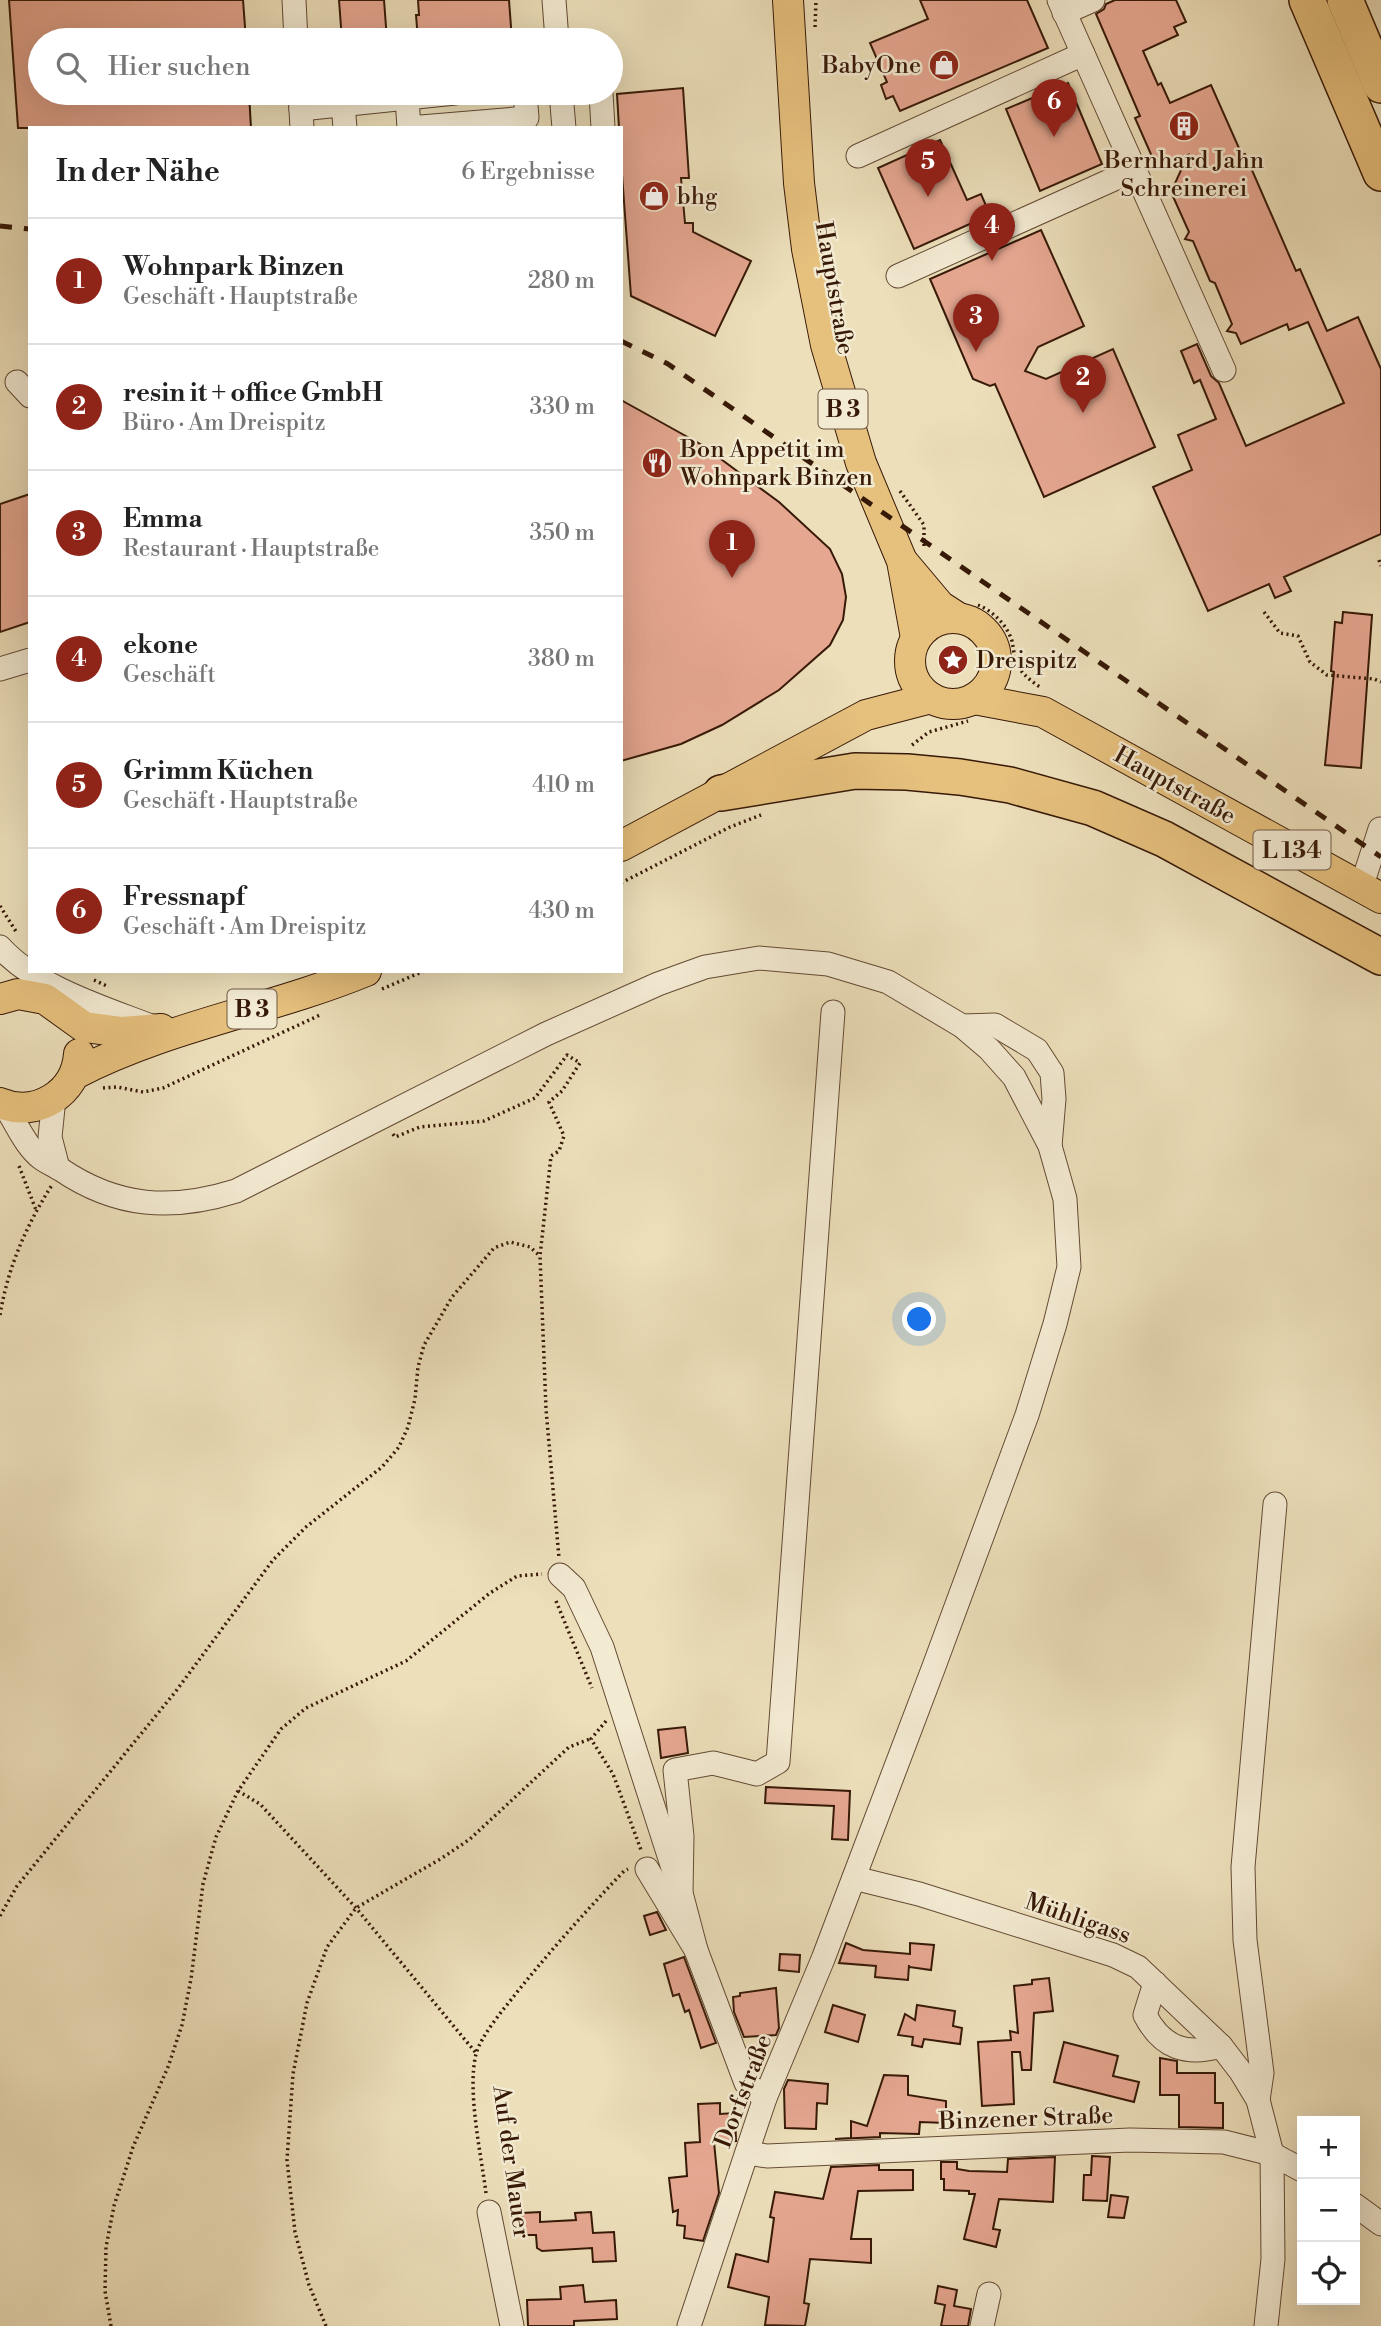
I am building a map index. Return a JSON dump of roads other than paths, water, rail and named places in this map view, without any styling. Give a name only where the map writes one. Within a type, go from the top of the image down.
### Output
[{"type":"highway","points":[[1307,0],[1381,173]]},
{"type":"highway","points":[[1345,0],[1381,85]]},
{"type":"highway","points":[[721,793],[855,771],[907,772],[1010,785],[1093,808],[1164,839],[1381,957]]},
{"type":"main road","name":"Hauptstraße","points":[[788,0],[799,183],[807,249],[826,345],[861,463],[940,606],[964,610],[966,619],[982,627],[993,642],[997,659],[1007,674],[1043,712],[1371,893]]},
{"type":"main road","name":"Hauptstraße","points":[[913,559],[913,652],[917,684],[939,702],[973,709],[1043,712]]},
{"type":"main road","points":[[866,715],[913,652],[929,624],[964,610]]},
{"type":"main road","points":[[973,709],[991,682],[997,659]]},
{"type":"main road","points":[[623,845],[866,715],[931,698]]},
{"type":"main road","name":"B 3","points":[[84,1083],[96,1063],[169,1030],[326,988],[371,982]]},
{"type":"main road","points":[[0,999],[18,994],[34,996],[56,1006],[66,1015],[78,1041],[78,1061],[84,1083],[66,1087],[54,1098],[27,1108],[2,1104]]},
{"type":"main road","name":"B 3","points":[[66,1015],[84,1027],[122,1032],[169,1030]]},
{"type":"street","points":[[294,0],[295,28]]},
{"type":"street","points":[[554,0],[556,28]]},
{"type":"street","points":[[1093,0],[1062,6],[1224,370]]},
{"type":"street","points":[[858,156],[1083,54]]},
{"type":"street","points":[[301,110],[336,105]]},
{"type":"street","points":[[343,105],[345,126]]},
{"type":"street","points":[[407,105],[409,126]]},
{"type":"street","points":[[458,126],[532,123],[528,105]]},
{"type":"street","points":[[562,105],[564,126]]},
{"type":"street","points":[[602,105],[603,126]]},
{"type":"street","points":[[898,276],[1134,170]]},
{"type":"street","points":[[0,670],[28,661]]},
{"type":"street","points":[[1371,893],[1380,829]]},
{"type":"street","points":[[9,941],[14,962],[28,970]]},
{"type":"street","points":[[0,954],[4,967],[16,984],[34,996]]},
{"type":"street","points":[[2,1104],[41,1158],[76,1180],[112,1195],[138,1201],[170,1204],[205,1200],[226,1194],[546,1034],[658,984],[705,967],[759,958],[828,964],[888,982],[962,1026],[989,1049],[1014,1077],[1050,1146]]},
{"type":"street","points":[[32,973],[169,1030]]},
{"type":"street","points":[[681,1894],[682,1836],[675,1770],[713,1763],[757,1774],[778,1762],[833,1012]]},
{"type":"street","points":[[962,1026],[995,1025],[1037,1050],[1052,1073],[1054,1099],[1050,1146]]},
{"type":"street","points":[[54,1098],[50,1137],[60,1169]]},
{"type":"street","name":"Dorfstraße","points":[[689,2326],[765,2098],[854,1878],[1027,1415],[1055,1324],[1069,1267],[1065,1199],[1050,1146]]},
{"type":"street","points":[[1258,2100],[1262,2073],[1245,1940],[1243,1867],[1275,1504]]},
{"type":"street","points":[[557,1585],[574,1588],[602,1647],[681,1894],[696,1950],[746,2083],[765,2098]]},
{"type":"street","points":[[647,1869],[696,1950]]},
{"type":"street","name":"Mühligass","points":[[854,1878],[919,1894],[1113,1955],[1138,1967],[1221,2046],[1258,2100],[1272,2154],[1273,2259],[1266,2326]]},
{"type":"street","points":[[1155,1983],[1144,2015],[1154,2034],[1188,2052],[1201,2052],[1221,2046]]},
{"type":"street","name":"Binzener Straße","points":[[747,2153],[767,2156],[1130,2140],[1224,2142],[1272,2154],[1297,2167]]},
{"type":"street","points":[[1360,2209],[1381,2224]]},
{"type":"street","name":"Auf der Mauer","points":[[489,2212],[512,2326]]},
{"type":"street","points":[[982,2326],[989,2294]]},
{"type":"railway","points":[[0,226],[28,229]]},
{"type":"railway","points":[[623,342],[668,364],[1381,857]]},
{"type":"place","name":"BabyOne","points":[[944,65]]},
{"type":"place","name":"Bernhard Jahn Schreinerei","points":[[1184,126]]},
{"type":"place","name":"Fressnapf","points":[[1054,137]]},
{"type":"place","name":"bhg","points":[[654,196]]},
{"type":"place","name":"Grimm Küchen","points":[[928,197]]},
{"type":"place","name":"ekone","points":[[992,261]]},
{"type":"place","name":"Emma","points":[[976,352]]},
{"type":"place","name":"resin it + office GmbH","points":[[1083,413]]},
{"type":"place","name":"Bon Appetit im Wohnpark Binzen","points":[[657,463]]},
{"type":"place","name":"Wohnpark Binzen","points":[[732,578]]},
{"type":"place","name":"Dreispitz","points":[[953,660]]}]
